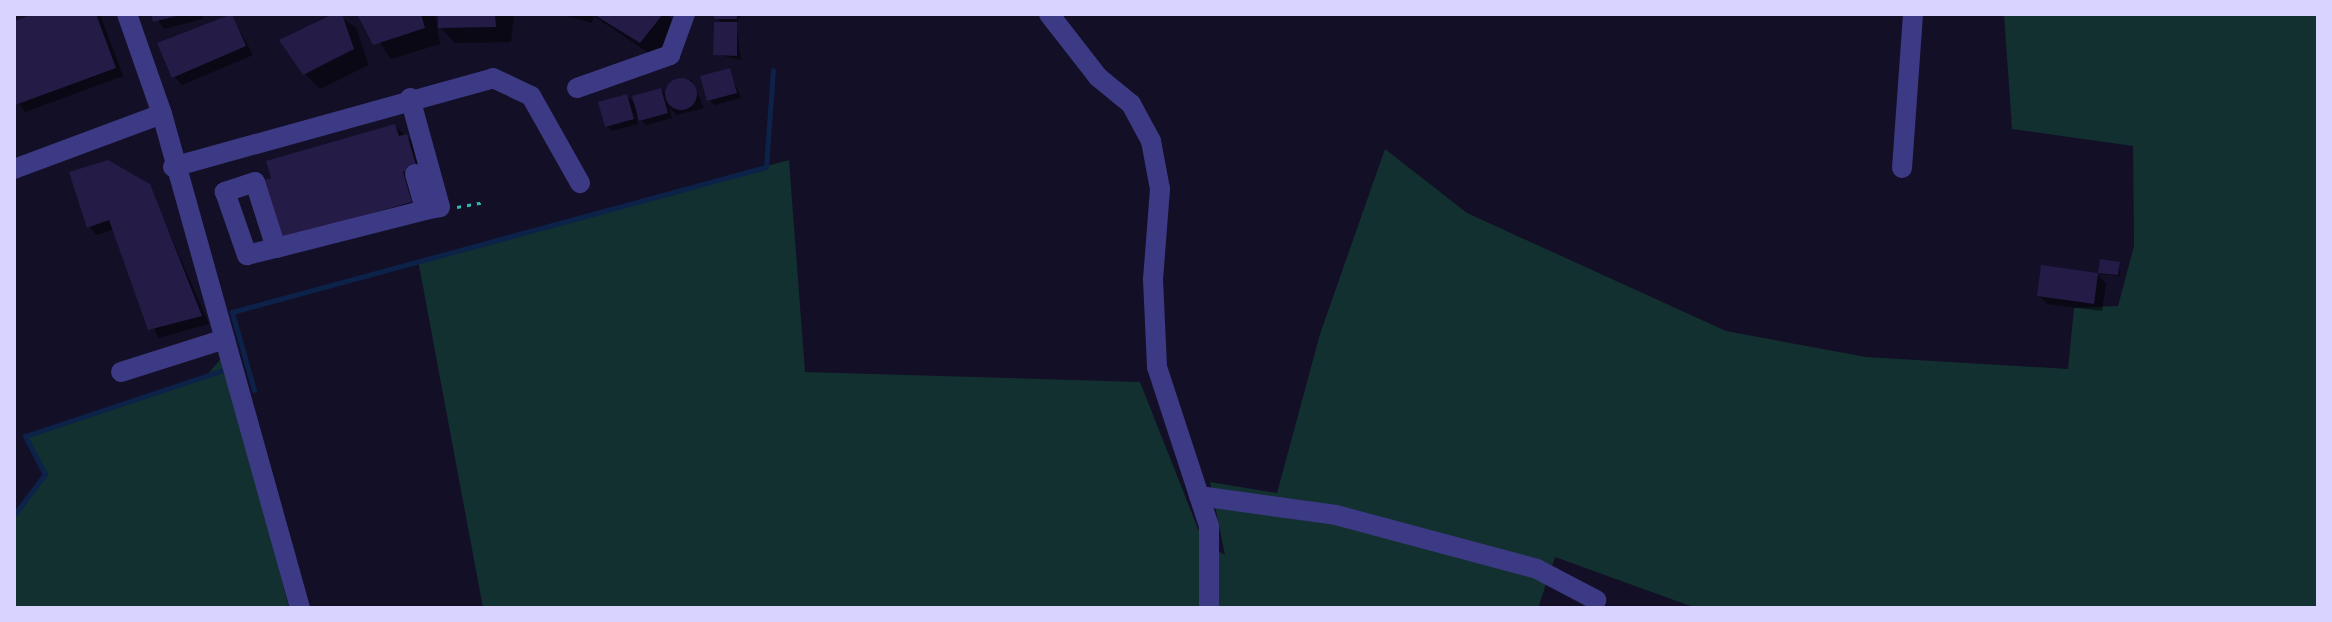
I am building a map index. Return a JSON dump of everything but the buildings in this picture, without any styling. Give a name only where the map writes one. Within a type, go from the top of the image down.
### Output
[{"type":"street","points":[[127,14],[162,114],[173,167],[237,378],[300,608]]},
{"type":"street","points":[[577,88],[670,55],[685,14]]},
{"type":"street","points":[[1049,14],[1098,77],[1131,104],[1151,141],[1160,189],[1153,279],[1157,367],[1209,526],[1209,608]]},
{"type":"street","points":[[1902,168],[1913,14]]},
{"type":"street","points":[[173,167],[410,98],[493,78],[515,85],[550,121],[580,183]]},
{"type":"street","points":[[276,248],[440,207],[410,98]]},
{"type":"street","points":[[14,169],[162,114]]},
{"type":"street","points":[[415,174],[425,210]]},
{"type":"street","points":[[121,372],[228,348]]},
{"type":"street","points":[[1199,496],[1336,515],[1537,569],[1596,600]]},
{"type":"path","points":[[454,195],[457,208],[484,202]]},
{"type":"green space","points":[[2004,14],[2318,14],[2318,608],[1696,608],[1555,557],[1538,608],[483,608],[418,260],[789,160],[805,372],[1140,382],[1204,544],[1225,555],[1210,482],[1277,493],[1320,334],[1385,149],[1467,213],[1726,331],[1866,357],[2068,369],[2074,308],[2118,306],[2134,246],[2133,146],[2012,129]]},
{"type":"green space","points":[[224,355],[289,608],[14,608],[14,515],[45,474],[25,436],[206,376]]},
{"type":"waterway","points":[[254,390],[232,312],[766,167],[773,70]]},
{"type":"waterway","points":[[14,515],[45,474],[25,436],[229,368]]}]
